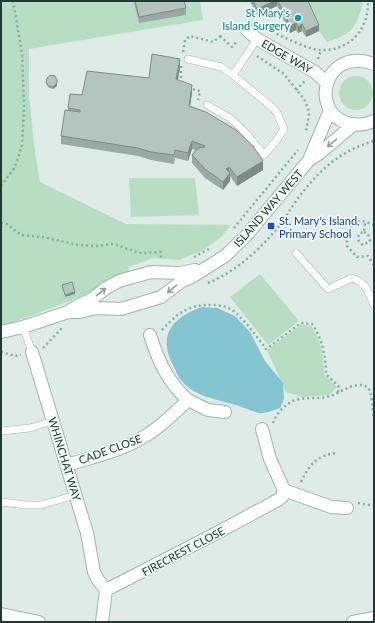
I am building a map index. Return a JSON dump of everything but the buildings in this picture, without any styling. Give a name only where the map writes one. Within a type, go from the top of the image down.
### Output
[{"type":"street","name":"EDGE WAY","points":[[247,30],[257,39],[315,72],[327,83]]},
{"type":"street","points":[[374,64],[360,60],[346,62],[337,67],[331,74],[327,83],[326,97],[330,110],[336,117],[344,122],[353,125],[363,125],[374,121]]},
{"type":"street","name":"ISLAND WAY WEST","points":[[68,312],[80,312],[97,308],[121,309],[152,300],[163,296],[180,282],[190,278],[225,256],[240,243],[309,160],[330,110]]},
{"type":"street","name":"ISLAND WAY WEST","points":[[309,160],[320,153],[353,125]]},
{"type":"street","name":"ISLAND WAY WEST","points":[[1,332],[23,327],[68,312],[92,299],[106,288],[119,281],[151,272],[180,273],[204,268]]},
{"type":"street","points":[[155,334],[155,353],[164,371],[180,393],[188,400],[206,409],[225,412]]},
{"type":"street","name":"WHINCHAT WAY","points":[[32,352],[89,538],[93,570],[98,580],[106,590]]},
{"type":"street","name":"CADE CLOSE","points":[[67,465],[136,441],[157,428],[188,400]]},
{"type":"street","points":[[267,428],[270,459],[284,490],[331,507],[347,508]]},
{"type":"street","name":"FIRECREST CLOSE","points":[[106,590],[278,500],[282,497],[284,490]]},
{"type":"street","points":[[102,622],[106,590]]},
{"type":"street","points":[[6,615],[38,622]]},
{"type":"street","points":[[353,622],[374,618]]},
{"type":"lane","points":[[233,75],[257,39]]},
{"type":"lane","points":[[188,60],[222,67],[277,113],[284,129],[264,155],[244,130],[230,118],[207,105]]},
{"type":"lane","points":[[296,253],[328,289],[352,278],[360,281],[364,284],[374,306]]},
{"type":"lane","name":"WHINCHAT WAY","points":[[23,327],[32,352]]},
{"type":"lane","points":[[1,431],[30,428],[53,421]]},
{"type":"lane","points":[[1,502],[26,505],[41,504],[76,495]]},
{"type":"path","points":[[1,186],[15,167],[22,145],[26,108],[22,53],[12,1]]},
{"type":"path","points":[[220,36],[232,47],[237,41]]},
{"type":"path","points":[[319,58],[321,50]]},
{"type":"path","points":[[296,90],[306,80]]},
{"type":"path","points":[[374,224],[362,221],[352,225],[347,234],[347,246],[357,257],[368,256],[373,259],[374,265]]},
{"type":"path","points":[[364,232],[365,222]]},
{"type":"path","points":[[1,223],[7,224],[21,235],[43,237],[78,245],[95,246],[114,244],[139,253],[161,252],[161,260]]},
{"type":"path","points":[[364,232],[368,234],[370,240],[363,245],[359,242],[358,237],[360,233],[364,232]]},
{"type":"path","points":[[155,334],[180,312],[201,304],[220,305],[235,312],[266,349],[301,323],[312,324],[318,332],[320,339],[326,361],[326,374],[339,387],[338,392]]},
{"type":"path","points":[[267,428],[274,418],[292,401],[330,396],[345,388],[362,385],[368,387],[372,393],[372,411],[374,419]]},
{"type":"path","points":[[301,482],[307,470],[319,458],[327,454],[337,453]]},
{"type":"path","points":[[295,479],[306,484]]},
{"type":"green space","points":[[1,1],[200,1],[203,20],[29,49],[29,96],[35,152],[40,182],[126,224],[231,225],[220,238],[202,251],[179,260],[154,258],[128,267],[130,274],[104,284],[83,296],[1,327]]},
{"type":"green space","points":[[305,1],[362,1],[363,4],[358,19],[352,29],[348,33],[327,42],[319,31]]},
{"type":"green space","points":[[359,76],[366,78],[371,83],[373,93],[371,103],[366,108],[353,110],[346,108],[341,103],[339,90],[341,83],[346,78]]},
{"type":"green space","points":[[129,178],[195,178],[199,215],[131,217]]},
{"type":"green space","points":[[260,274],[299,321],[268,345],[230,297]]},
{"type":"green space","points":[[301,325],[311,326],[320,343],[323,355],[324,374],[337,387],[329,395],[303,397],[286,392],[267,350]]},
{"type":"water","points":[[202,307],[217,308],[235,316],[250,332],[265,361],[283,383],[284,399],[280,408],[270,412],[259,413],[199,394],[186,386],[180,379],[169,356],[167,337],[175,323],[182,317],[191,311]]},
{"type":"place","name":"St Mary's Island Surgery","points":[[298,18]]},
{"type":"place","name":"St. Mary's Island, Primary School","points":[[271,226]]}]
